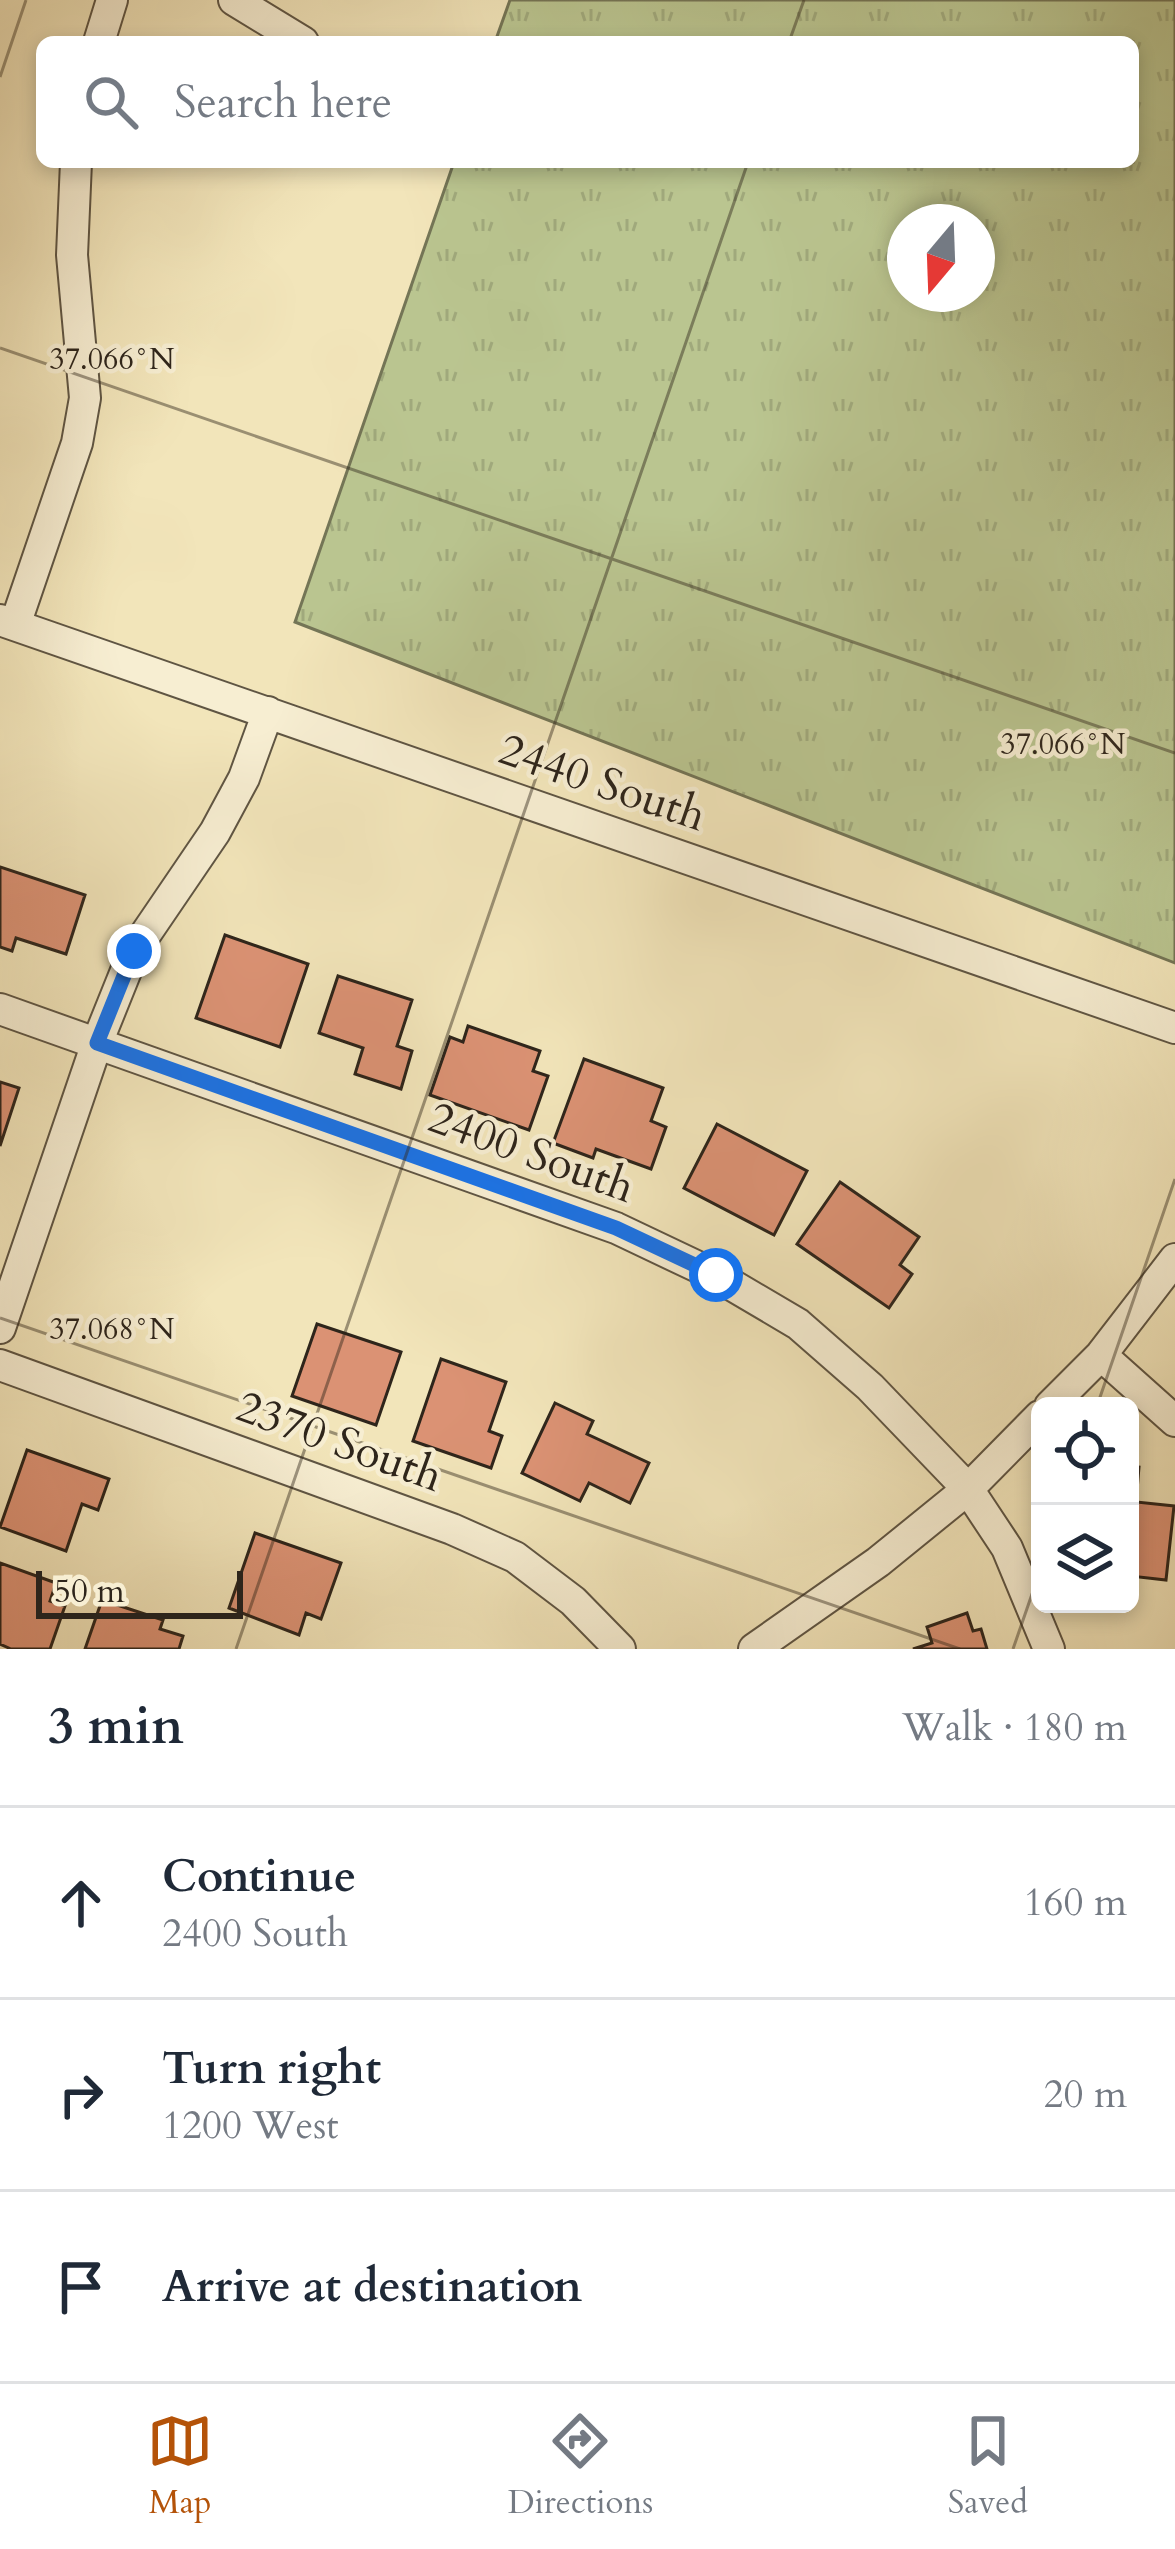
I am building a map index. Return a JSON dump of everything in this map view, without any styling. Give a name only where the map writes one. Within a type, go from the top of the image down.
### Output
[{"type":"street","points":[[101,36],[112,0]]},
{"type":"street","points":[[234,0],[293,36]]},
{"type":"street","points":[[7,623],[77,443],[85,398],[72,255],[76,168]]},
{"type":"street","name":"2440 South","points":[[7,623],[1175,1028]]},
{"type":"street","points":[[0,1328],[97,1043],[134,951],[215,832],[244,778],[268,712]]},
{"type":"street","name":"2400 South","points":[[0,1009],[616,1228],[716,1275],[798,1324],[870,1387],[968,1489],[1007,1548],[1049,1649]]},
{"type":"street","points":[[1059,1397],[1101,1355],[1175,1259]]},
{"type":"street","points":[[1101,1355],[1175,1421]]},
{"type":"street","name":"2370 South","points":[[0,1365],[452,1528],[515,1557],[573,1601],[620,1649]]},
{"type":"street","points":[[754,1649],[878,1562],[968,1489],[1031,1425]]},
{"type":"green space","points":[[510,0],[1175,0],[1175,963],[295,622],[452,168],[1139,168],[1139,36],[497,36]]},
{"type":"building","points":[[0,867],[85,895],[66,954],[16,938],[12,951],[0,947]]},
{"type":"building","points":[[225,935],[308,964],[280,1047],[196,1018]]},
{"type":"building","points":[[338,976],[412,1000],[397,1046],[412,1051],[401,1089],[355,1074],[363,1048],[319,1033]]},
{"type":"building","points":[[468,1026],[540,1051],[533,1071],[548,1076],[529,1130],[430,1095],[450,1037],[463,1042]]},
{"type":"building","points":[[584,1059],[663,1088],[651,1121],[666,1127],[651,1169],[596,1149],[593,1158],[553,1143]]},
{"type":"building","points":[[0,1082],[19,1088],[0,1146]]},
{"type":"building","points":[[717,1124],[807,1171],[774,1235],[684,1188]]},
{"type":"building","points":[[840,1182],[919,1237],[900,1265],[912,1274],[889,1308],[797,1244]]},
{"type":"building","points":[[317,1324],[401,1352],[376,1425],[292,1396]]},
{"type":"building","points":[[441,1359],[506,1382],[489,1431],[502,1436],[491,1468],[413,1441]]},
{"type":"building","points":[[555,1403],[593,1421],[587,1434],[649,1463],[630,1503],[589,1483],[580,1501],[522,1473]]},
{"type":"building","points":[[27,1450],[109,1479],[98,1510],[82,1504],[66,1551],[0,1527]]},
{"type":"building","points":[[1139,1502],[1174,1506],[1166,1580],[1139,1577]]},
{"type":"building","points":[[255,1533],[341,1563],[321,1619],[306,1613],[299,1635],[229,1608]]},
{"type":"building","points":[[0,1563],[56,1583],[50,1601],[65,1606],[50,1649],[11,1649],[0,1644]]},
{"type":"building","points":[[102,1600],[163,1620],[160,1629],[183,1636],[179,1649],[85,1649]]},
{"type":"building","points":[[967,1613],[973,1631],[981,1629],[987,1649],[913,1649],[932,1643],[927,1627]]},
{"type":"route","points":[[134,951],[97,1043],[616,1228],[716,1275]]}]
